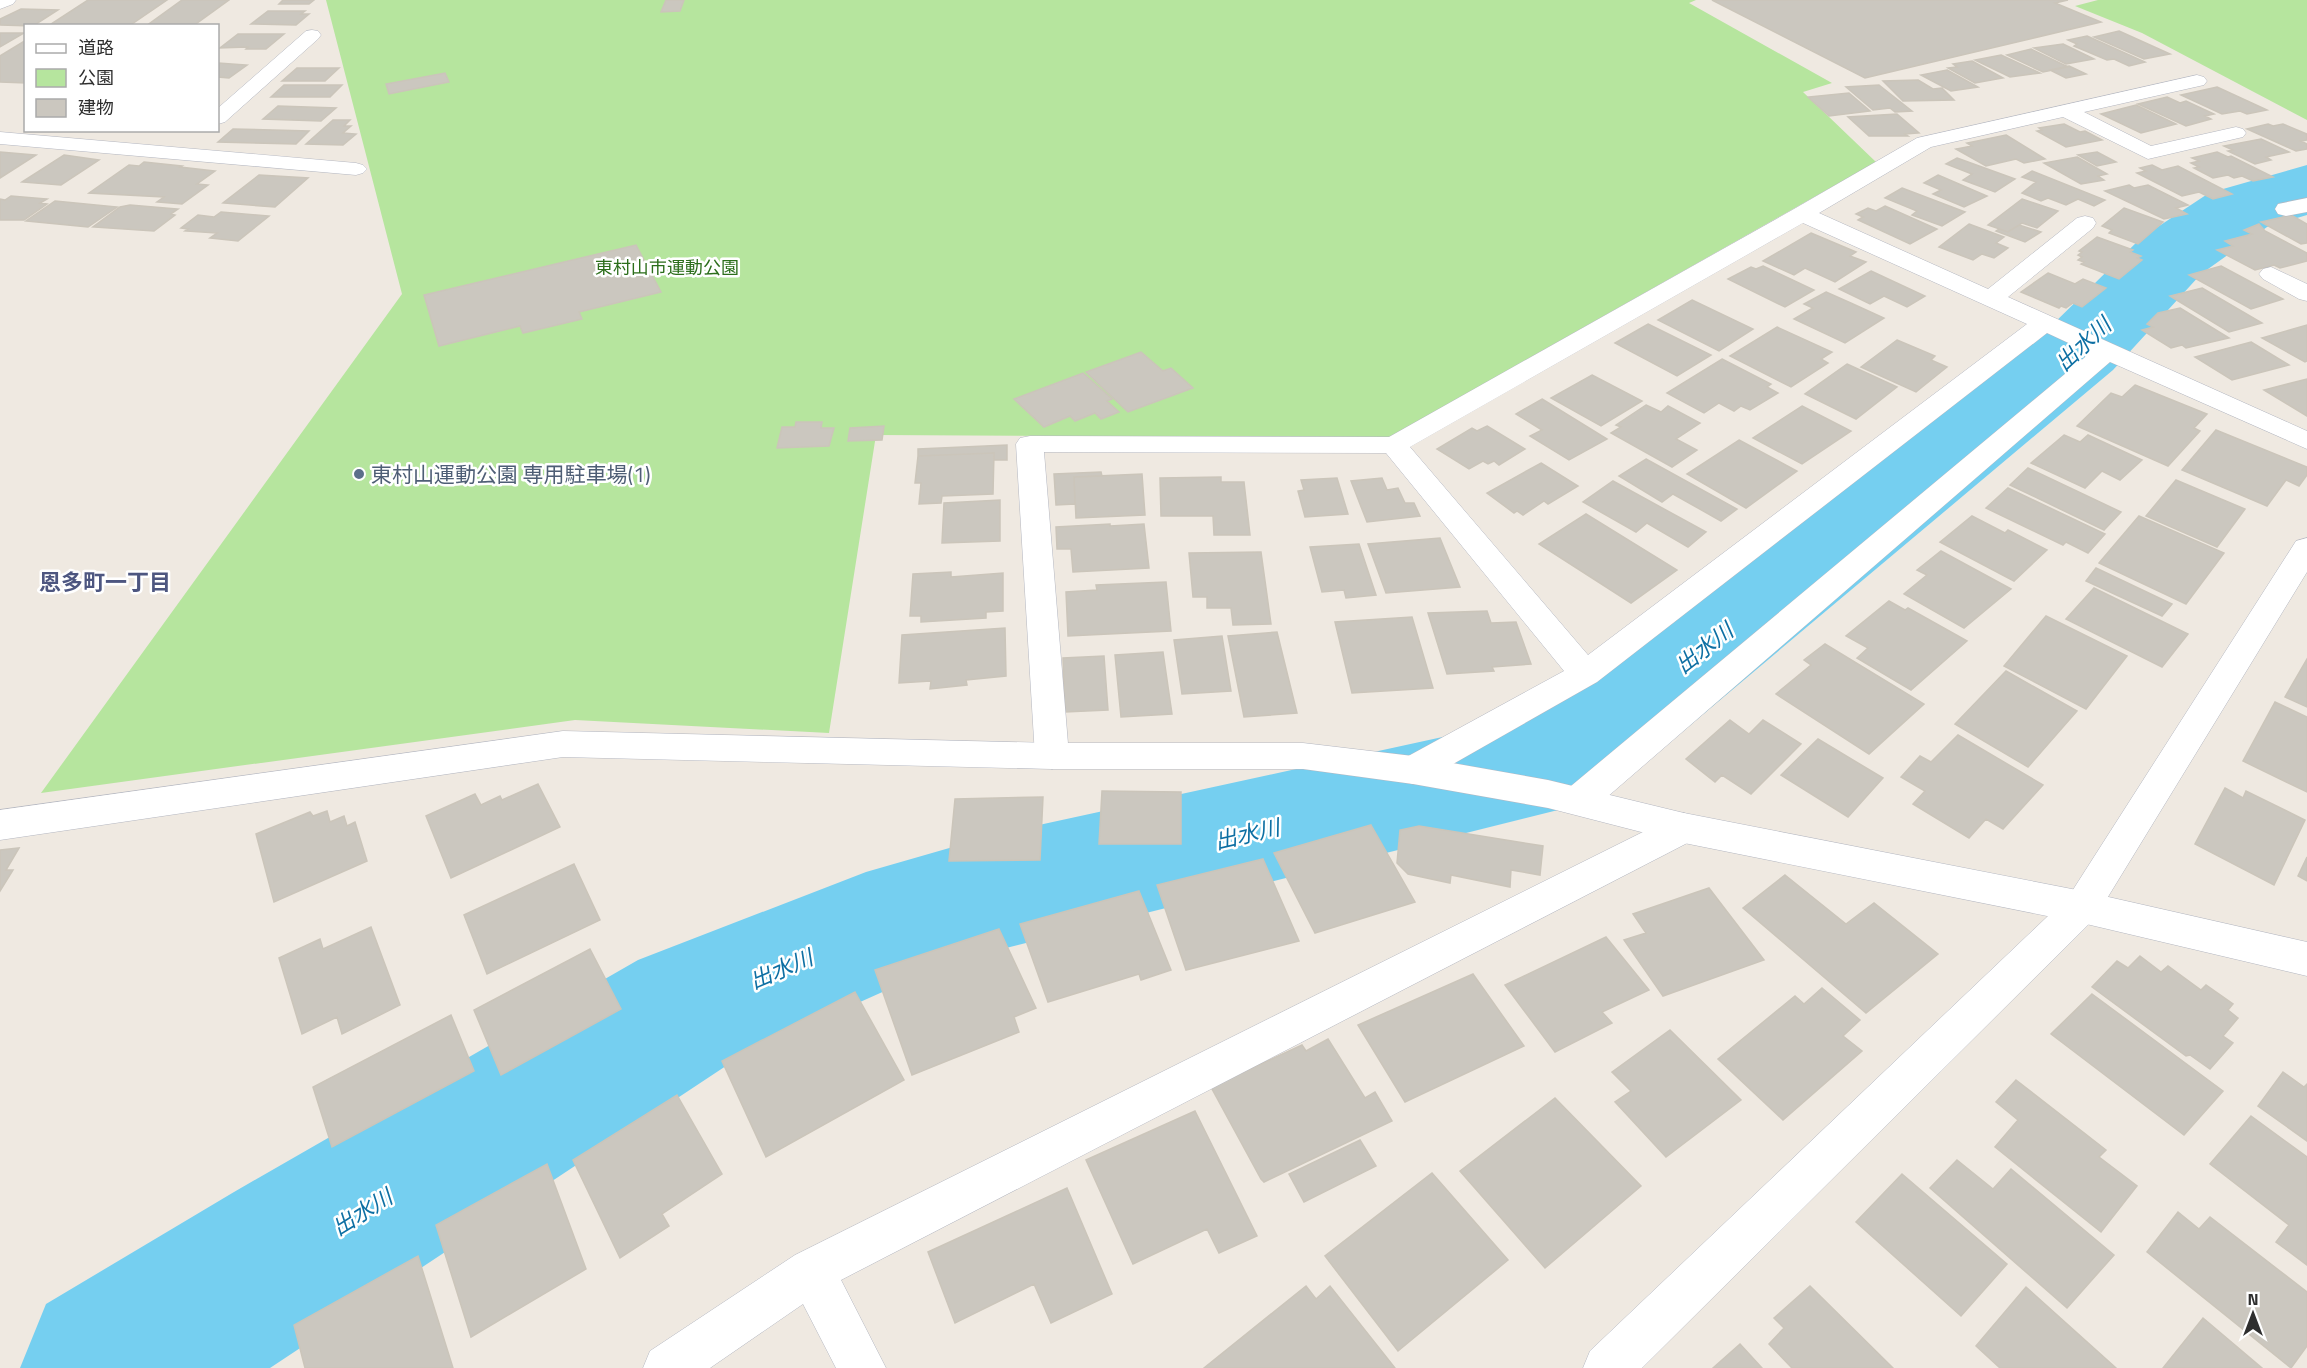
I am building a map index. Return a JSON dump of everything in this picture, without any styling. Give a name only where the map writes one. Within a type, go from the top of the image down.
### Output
[{"type":"street","points":[[0,4],[7,0]]},
{"type":"street","points":[[219,117],[312,35]]},
{"type":"street","points":[[1052,756],[1030,444],[1394,445],[1802,214],[1924,142],[2197,81]]},
{"type":"street","points":[[2065,110],[2148,153],[2236,133]]},
{"type":"street","points":[[0,138],[356,169]]},
{"type":"street","points":[[177,153],[195,138]]},
{"type":"street","points":[[1802,214],[2307,441]]},
{"type":"street","points":[[1992,298],[2085,223]]},
{"type":"street","points":[[2271,274],[2307,294]]},
{"type":"street","points":[[1427,773],[1585,674],[2046,322]]},
{"type":"street","points":[[1563,797],[2108,351]]},
{"type":"street","points":[[1394,445],[1585,674]]},
{"type":"street","points":[[1607,1368],[2082,907],[2307,548]]},
{"type":"street","points":[[0,825],[563,744],[1052,756],[1303,756],[1427,773],[1563,797],[1684,828],[2082,907],[2307,959]]},
{"type":"street","points":[[668,1368],[811,1271],[1684,828]]},
{"type":"street","points":[[811,1271],[862,1368]]},
{"type":"green space","name":"東村山市運動公園","points":[[326,0],[1696,0],[1689,3],[1832,83],[1803,92],[1876,162],[1388,438],[876,435],[829,733],[575,720],[41,793],[402,294]]},
{"type":"green space","points":[[2098,0],[2307,0],[2307,120],[2142,33],[2075,6]]},
{"type":"building","points":[[88,0],[167,0],[132,24],[51,24]]},
{"type":"building","points":[[182,0],[229,0],[196,24],[149,24]]},
{"type":"building","points":[[283,0],[314,0],[309,4],[279,4]]},
{"type":"building","points":[[666,0],[684,0],[680,11],[661,12]]},
{"type":"building","points":[[1712,0],[2068,0],[2055,3],[2101,22],[1865,78]]},
{"type":"building","points":[[21,9],[58,10],[36,24],[0,25],[0,19]]},
{"type":"building","points":[[268,11],[305,11],[301,14],[309,14],[296,25],[251,24]]},
{"type":"building","points":[[2119,31],[2170,54],[2144,59],[2094,37]]},
{"type":"building","points":[[0,33],[24,33],[0,47]]},
{"type":"building","points":[[238,34],[284,34],[266,49],[220,48]]},
{"type":"building","points":[[2087,36],[2145,62],[2129,66],[2114,59],[2107,60],[2074,46],[2077,44],[2068,40]]},
{"type":"building","points":[[24,41],[24,83],[0,82],[0,56]]},
{"type":"building","points":[[2063,44],[2094,59],[2066,64],[2034,48]]},
{"type":"building","points":[[2031,49],[2068,67],[2043,72],[2007,55]]},
{"type":"building","points":[[2001,55],[2040,73],[2010,77],[1975,60]]},
{"type":"building","points":[[1972,61],[2003,78],[1975,83],[1948,68],[1957,67],[1953,64]]},
{"type":"building","points":[[219,63],[247,65],[229,78],[219,77]]},
{"type":"building","points":[[2069,66],[2086,74],[2066,78],[2050,70]]},
{"type":"building","points":[[297,68],[339,68],[325,81],[282,81]]},
{"type":"building","points":[[1947,70],[1978,87],[1951,91],[1921,75]]},
{"type":"building","points":[[445,73],[449,82],[389,94],[386,84]]},
{"type":"building","points":[[1918,80],[1933,89],[1942,88],[1954,100],[1903,101],[1883,81]]},
{"type":"building","points":[[284,85],[342,85],[330,97],[271,97]]},
{"type":"building","points":[[1879,85],[1912,111],[1895,112],[1890,108],[1873,110],[1846,87]]},
{"type":"building","points":[[2217,87],[2267,110],[2247,114],[2240,111],[2222,114],[2181,95]]},
{"type":"building","points":[[1849,93],[1870,111],[1829,116],[1808,97]]},
{"type":"building","points":[[2167,97],[2180,103],[2186,101],[2214,114],[2205,116],[2211,119],[2186,126],[2138,104]]},
{"type":"building","points":[[2136,105],[2176,124],[2141,133],[2101,114]]},
{"type":"building","points":[[278,106],[336,108],[321,121],[263,119]]},
{"type":"building","points":[[1897,114],[1919,133],[1905,134],[1908,136],[1869,136],[1848,117]]},
{"type":"building","points":[[333,120],[350,120],[344,126],[351,126],[343,133],[356,134],[343,145],[306,144]]},
{"type":"building","points":[[2064,124],[2102,140],[2066,147],[2037,131],[2042,130],[2039,128]]},
{"type":"building","points":[[2268,124],[2273,126],[2283,124],[2307,134],[2307,140],[2301,141],[2307,144],[2307,149],[2296,151],[2247,129]]},
{"type":"building","points":[[233,129],[309,131],[296,144],[218,142]]},
{"type":"building","points":[[2006,135],[2045,159],[2024,163],[2016,159],[1986,166],[1956,149],[1972,146],[1967,143]]},
{"type":"building","points":[[2261,139],[2289,152],[2266,157],[2271,160],[2255,164],[2228,151],[2233,150],[2224,146]]},
{"type":"building","points":[[0,152],[36,155],[0,178]]},
{"type":"building","points":[[2097,152],[2116,162],[2097,166],[2078,155]]},
{"type":"building","points":[[2217,152],[2231,156],[2273,177],[2253,181],[2242,176],[2234,178],[2228,175],[2213,178],[2194,168],[2199,167],[2191,163],[2199,161],[2192,158]]},
{"type":"building","points":[[64,155],[99,160],[61,185],[22,182]]},
{"type":"building","points":[[2077,157],[2107,174],[2098,176],[2104,180],[2081,184],[2044,163]]},
{"type":"building","points":[[1957,158],[2015,179],[1995,192],[1963,180],[1972,174],[1946,164]]},
{"type":"building","points":[[144,162],[215,171],[197,184],[208,185],[182,204],[157,202],[164,197],[89,193],[129,165],[139,166]]},
{"type":"building","points":[[2152,165],[2162,170],[2178,166],[2232,194],[2213,199],[2199,192],[2182,196],[2137,173],[2146,171],[2140,168]]},
{"type":"building","points":[[2032,171],[2105,200],[2094,206],[2078,199],[2066,205],[2048,198],[2041,201],[2022,193],[2036,182],[2022,177]]},
{"type":"building","points":[[259,175],[308,178],[275,207],[223,203]]},
{"type":"building","points":[[1938,175],[1987,196],[1964,207],[1933,194],[1941,190],[1924,183]]},
{"type":"building","points":[[2129,185],[2134,188],[2148,185],[2188,205],[2176,208],[2187,214],[2164,219],[2105,191]]},
{"type":"building","points":[[1902,188],[1965,212],[1942,226],[1912,215],[1917,211],[1885,198]]},
{"type":"building","points":[[11,196],[47,199],[40,203],[47,204],[24,220],[0,220],[0,199],[5,200]]},
{"type":"building","points":[[2022,199],[2058,211],[2037,228],[2022,223],[2008,232],[1988,225]]},
{"type":"building","points":[[55,201],[117,207],[88,227],[26,221]]},
{"type":"building","points":[[130,205],[178,209],[171,214],[175,215],[154,231],[93,227],[120,207]]},
{"type":"building","points":[[1885,206],[1937,229],[1910,244],[1858,220],[1863,217],[1856,214],[1868,208],[1876,211]]},
{"type":"building","points":[[2124,208],[2163,222],[2138,244],[2109,233],[2112,230],[2102,226]]},
{"type":"building","points":[[221,212],[269,216],[238,241],[210,238],[217,233],[185,231],[188,229],[181,228],[198,215],[214,217]]},
{"type":"building","points":[[2291,215],[2307,224],[2307,243],[2301,244],[2261,222]]},
{"type":"building","points":[[1969,224],[2004,237],[1996,243],[2008,248],[1994,258],[1982,254],[1973,260],[1939,247]]},
{"type":"building","points":[[2259,224],[2265,231],[2307,253],[2307,261],[2280,268],[2274,265],[2255,270],[2217,250],[2233,246],[2225,241],[2252,234],[2244,230]]},
{"type":"building","points":[[2019,225],[2041,232],[2025,242],[1996,231],[1999,229],[2008,232]]},
{"type":"building","points":[[1811,233],[1856,252],[1850,256],[1866,262],[1835,282],[1805,268],[1794,275],[1763,261]]},
{"type":"building","points":[[2097,237],[2133,250],[2130,252],[2141,256],[2137,258],[2142,260],[2119,279],[2081,264],[2084,262],[2078,260],[2082,257],[2078,255],[2082,252],[2079,251]]},
{"type":"building","points":[[636,245],[661,292],[579,312],[582,319],[523,333],[520,326],[439,346],[424,295]]},
{"type":"building","points":[[1763,266],[1814,290],[1785,307],[1728,279],[1751,267],[1756,269]]},
{"type":"building","points":[[2221,266],[2283,299],[2251,309],[2189,275]]},
{"type":"building","points":[[1871,271],[1925,296],[1907,307],[1884,296],[1870,304],[1839,289]]},
{"type":"building","points":[[2048,273],[2075,284],[2083,279],[2106,288],[2082,307],[2073,303],[2066,308],[2061,306],[2059,308],[2021,292]]},
{"type":"building","points":[[2202,288],[2262,323],[2229,332],[2170,296]]},
{"type":"building","points":[[1826,292],[1884,318],[1845,343],[1794,319],[1813,308],[1804,304]]},
{"type":"building","points":[[1692,300],[1753,329],[1719,351],[1658,320]]},
{"type":"building","points":[[2180,308],[2229,338],[2186,348],[2182,345],[2171,348],[2142,330],[2153,327],[2147,324],[2158,313]]},
{"type":"building","points":[[1648,324],[1711,355],[1677,376],[1615,343]]},
{"type":"building","points":[[2307,325],[2307,361],[2305,362],[2262,338]]},
{"type":"building","points":[[1777,327],[1832,352],[1821,359],[1828,363],[1791,387],[1730,356]]},
{"type":"building","points":[[1897,340],[1935,356],[1931,360],[1947,367],[1916,392],[1861,367]]},
{"type":"building","points":[[2251,342],[2289,365],[2232,380],[2195,357]]},
{"type":"building","points":[[1141,352],[1163,371],[1171,368],[1193,388],[1128,412],[1086,372]]},
{"type":"building","points":[[1722,359],[1771,384],[1767,387],[1778,393],[1750,410],[1741,406],[1734,411],[1719,403],[1704,413],[1667,393]]},
{"type":"building","points":[[1847,364],[1897,387],[1856,419],[1805,394]]},
{"type":"building","points":[[1083,373],[1112,399],[1107,401],[1119,412],[1101,419],[1095,413],[1075,421],[1070,416],[1044,427],[1014,399]]},
{"type":"building","points":[[1592,375],[1642,401],[1601,426],[1551,398]]},
{"type":"building","points":[[2307,379],[2307,416],[2264,390]]},
{"type":"building","points":[[2135,385],[2207,414],[2194,428],[2200,431],[2168,466],[2077,426],[2111,393],[2122,397]]},
{"type":"building","points":[[1542,399],[1607,439],[1569,460],[1530,436],[1542,430],[1516,414]]},
{"type":"building","points":[[1646,405],[1661,412],[1668,406],[1700,423],[1676,439],[1697,450],[1672,467],[1611,433],[1621,427],[1616,425]]},
{"type":"building","points":[[1802,406],[1851,431],[1802,464],[1753,438]]},
{"type":"building","points":[[796,422],[822,422],[821,428],[834,428],[829,446],[777,448],[782,427],[795,427]]},
{"type":"building","points":[[884,426],[882,440],[848,441],[850,428]]},
{"type":"building","points":[[1487,426],[1525,449],[1499,465],[1494,461],[1488,464],[1483,461],[1469,469],[1437,449],[1472,428],[1477,431]]},
{"type":"building","points":[[2216,430],[2307,467],[2307,475],[2299,486],[2286,480],[2267,506],[2182,470]]},
{"type":"building","points":[[2064,435],[2080,442],[2088,435],[2142,460],[2120,480],[2102,471],[2085,488],[2031,463]]},
{"type":"building","points":[[1739,440],[1797,471],[1746,508],[1687,474]]},
{"type":"building","points":[[1007,445],[1007,460],[994,460],[994,453],[918,456],[918,449]]},
{"type":"building","points":[[994,453],[993,494],[942,496],[941,503],[919,504],[921,483],[915,483],[918,456]]},
{"type":"building","points":[[1646,459],[1737,509],[1721,521],[1673,494],[1662,502],[1619,476]]},
{"type":"building","points":[[1541,463],[1578,486],[1548,504],[1544,501],[1523,515],[1517,511],[1514,513],[1487,493]]},
{"type":"building","points":[[2028,468],[2121,512],[2104,530],[2010,485]]},
{"type":"building","points":[[1101,472],[1102,476],[1074,477],[1075,504],[1056,505],[1054,474]]},
{"type":"building","points":[[1142,474],[1145,515],[1076,518],[1074,477]]},
{"type":"building","points":[[1221,477],[1221,482],[1244,482],[1250,535],[1214,535],[1213,516],[1161,516],[1160,478]]},
{"type":"building","points":[[1337,478],[1348,514],[1305,517],[1298,491],[1304,490],[1301,480]]},
{"type":"building","points":[[1382,478],[1387,490],[1398,488],[1405,503],[1414,503],[1420,516],[1367,522],[1351,481]]},
{"type":"building","points":[[2176,480],[2245,509],[2217,547],[2146,516]]},
{"type":"building","points":[[1613,481],[1706,532],[1688,547],[1647,523],[1636,532],[1583,502]]},
{"type":"building","points":[[2008,488],[2105,534],[2088,553],[2066,542],[2063,545],[1986,508]]},
{"type":"building","points":[[1000,500],[1000,541],[942,543],[944,503]]},
{"type":"building","points":[[1586,514],[1677,570],[1631,603],[1539,544]]},
{"type":"building","points":[[1972,516],[2005,533],[2008,530],[2047,550],[2014,581],[1940,542]]},
{"type":"building","points":[[2139,516],[2224,553],[2186,604],[2099,563]]},
{"type":"building","points":[[1110,524],[1110,526],[1144,524],[1149,568],[1073,572],[1071,549],[1057,549],[1056,527]]},
{"type":"building","points":[[1440,538],[1460,587],[1386,593],[1368,544]]},
{"type":"building","points":[[1359,544],[1376,595],[1346,598],[1344,590],[1322,592],[1310,547]]},
{"type":"building","points":[[1941,551],[2011,589],[1964,628],[1904,594],[1927,575],[1917,570]]},
{"type":"building","points":[[1261,552],[1271,624],[1233,625],[1231,608],[1207,608],[1207,597],[1193,597],[1189,553]]},
{"type":"building","points":[[2096,568],[2172,604],[2162,616],[2086,581]]},
{"type":"building","points":[[951,572],[951,577],[1003,573],[1003,611],[986,612],[986,618],[921,622],[921,616],[910,616],[913,574]]},
{"type":"building","points":[[1166,582],[1171,631],[1068,636],[1066,592],[1097,590],[1096,585]]},
{"type":"building","points":[[2094,588],[2188,634],[2162,667],[2066,619]]},
{"type":"building","points":[[1889,601],[1905,610],[1908,608],[1967,641],[1911,690],[1857,658],[1868,648],[1846,636]]},
{"type":"building","points":[[1487,611],[1491,623],[1516,622],[1531,664],[1492,667],[1494,671],[1447,674],[1428,613]]},
{"type":"building","points":[[2046,616],[2127,656],[2086,709],[2004,666]]},
{"type":"building","points":[[1412,617],[1433,688],[1352,693],[1335,622]]},
{"type":"building","points":[[1005,628],[1006,676],[966,680],[967,685],[930,689],[931,681],[899,683],[902,635]]},
{"type":"building","points":[[1277,632],[1297,713],[1244,717],[1228,636]]},
{"type":"building","points":[[1222,636],[1231,691],[1182,694],[1174,640]]},
{"type":"building","points":[[1825,644],[1924,704],[1869,754],[1776,694],[1811,665],[1804,660]]},
{"type":"building","points":[[1163,652],[1172,714],[1121,717],[1115,655]]},
{"type":"building","points":[[1104,656],[1108,710],[1065,712],[1063,658]]},
{"type":"building","points":[[2307,659],[2307,707],[2285,697]]},
{"type":"building","points":[[2006,671],[2077,711],[2028,767],[1955,724]]},
{"type":"building","points":[[2275,702],[2307,717],[2307,792],[2243,761]]},
{"type":"building","points":[[1730,720],[1749,734],[1763,720],[1801,744],[1751,794],[1722,775],[1715,782],[1686,759]]},
{"type":"building","points":[[1958,735],[2043,785],[2003,829],[1986,819],[1969,838],[1913,804],[1925,791],[1901,777],[1920,756],[1931,762]]},
{"type":"building","points":[[1818,739],[1883,778],[1848,817],[1781,775]]},
{"type":"building","points":[[538,784],[560,827],[451,878],[426,816],[475,794],[481,805],[500,796],[502,800]]},
{"type":"building","points":[[2225,788],[2243,798],[2246,791],[2305,820],[2274,885],[2195,844]]},
{"type":"building","points":[[1102,791],[1181,792],[1181,844],[1099,844]]},
{"type":"building","points":[[1043,797],[1040,860],[949,861],[955,799]]},
{"type":"building","points":[[327,811],[330,822],[344,816],[347,826],[355,822],[367,861],[274,902],[256,834],[310,812],[313,816]]},
{"type":"building","points":[[1371,825],[1415,902],[1315,933],[1274,853]]},
{"type":"building","points":[[1419,826],[1543,846],[1540,875],[1511,870],[1510,887],[1451,875],[1450,883],[1408,874],[1397,863],[1400,830]]},
{"type":"building","points":[[19,848],[6,870],[13,870],[0,891],[0,850]]},
{"type":"building","points":[[2307,857],[2307,881],[2298,876]]},
{"type":"building","points":[[1263,859],[1299,941],[1186,970],[1157,885]]},
{"type":"building","points":[[574,864],[600,920],[487,974],[464,915]]},
{"type":"building","points":[[1785,875],[1846,924],[1874,903],[1938,954],[1866,1013],[1743,908]]},
{"type":"building","points":[[1709,888],[1764,960],[1663,996],[1624,940],[1646,933],[1633,914]]},
{"type":"building","points":[[1139,891],[1171,970],[1141,980],[1139,974],[1048,1002],[1020,924]]},
{"type":"building","points":[[371,927],[400,1005],[342,1034],[337,1017],[302,1034],[279,958],[320,939],[323,949]]},
{"type":"building","points":[[999,929],[1036,1008],[1014,1017],[1019,1032],[912,1075],[875,970]]},
{"type":"building","points":[[1606,937],[1649,990],[1602,1012],[1612,1023],[1555,1052],[1505,985]]},
{"type":"building","points":[[590,949],[621,1009],[501,1075],[474,1010]]},
{"type":"building","points":[[2140,956],[2161,972],[2168,966],[2201,990],[2206,985],[2233,1004],[2228,1010],[2238,1018],[2223,1036],[2233,1043],[2210,1069],[2190,1055],[2186,1056],[2092,987],[2117,961],[2128,968]]},
{"type":"building","points":[[1473,974],[1524,1046],[1405,1102],[1358,1025]]},
{"type":"building","points":[[1822,988],[1860,1020],[1843,1036],[1862,1051],[1783,1120],[1718,1059],[1795,996],[1804,1004]]},
{"type":"building","points":[[855,992],[904,1080],[766,1157],[722,1061]]},
{"type":"building","points":[[2092,994],[2223,1091],[2184,1135],[2051,1034]]},
{"type":"building","points":[[451,1015],[474,1071],[332,1147],[313,1087]]},
{"type":"building","points":[[1670,1030],[1741,1100],[1666,1157],[1615,1102],[1631,1091],[1612,1072]]},
{"type":"building","points":[[1328,1039],[1365,1098],[1375,1092],[1392,1121],[1264,1182],[1211,1087],[1302,1045],[1306,1051]]},
{"type":"building","points":[[2283,1072],[2304,1087],[2307,1084],[2307,1141],[2258,1106]]},
{"type":"building","points":[[2016,1080],[2106,1150],[2099,1157],[2137,1186],[2101,1232],[1995,1147],[2018,1120],[1996,1102]]},
{"type":"building","points":[[677,1095],[722,1174],[662,1214],[669,1226],[620,1258],[573,1160]]},
{"type":"building","points":[[1555,1098],[1641,1186],[1545,1268],[1460,1171]]},
{"type":"building","points":[[1195,1111],[1257,1236],[1219,1253],[1207,1229],[1133,1264],[1086,1160]]},
{"type":"building","points":[[2251,1116],[2307,1157],[2307,1265],[2276,1242],[2289,1225],[2210,1164]]},
{"type":"building","points":[[1360,1140],[1376,1166],[1304,1202],[1289,1174]]},
{"type":"building","points":[[1957,1160],[1993,1189],[2011,1169],[2114,1255],[2067,1308],[1930,1188]]},
{"type":"building","points":[[547,1164],[586,1269],[471,1337],[436,1225]]},
{"type":"building","points":[[1432,1173],[1508,1260],[1398,1351],[1325,1256]]},
{"type":"building","points":[[1902,1174],[2007,1264],[1961,1316],[1856,1222]]},
{"type":"building","points":[[1067,1188],[1112,1294],[1051,1323],[1034,1284],[955,1323],[928,1252]]},
{"type":"building","points":[[2178,1212],[2199,1229],[2210,1217],[2307,1292],[2307,1346],[2291,1368],[2147,1252]]},
{"type":"building","points":[[418,1256],[453,1368],[305,1368],[294,1325]]},
{"type":"building","points":[[1306,1286],[1316,1299],[1330,1286],[1395,1368],[1204,1368]]},
{"type":"building","points":[[1810,1286],[1893,1368],[1792,1368],[1769,1344],[1784,1328],[1774,1318]]},
{"type":"building","points":[[2026,1287],[2116,1368],[2000,1368],[1976,1346]]},
{"type":"building","points":[[2203,1318],[2262,1368],[2163,1368]]},
{"type":"building","points":[[1740,1344],[1762,1368],[1713,1368]]},
{"type":"waterway","name":"出水川","points":[[110,1368],[691,1007],[866,933],[998,892],[1562,760],[2080,350],[2171,256],[2238,210],[2307,189]]},
{"type":"place","name":"東村山運動公園 専用駐車場(1)","points":[[359,474]]},
{"type":"district","name":"恩多町一丁目","points":[[105,582]]}]
